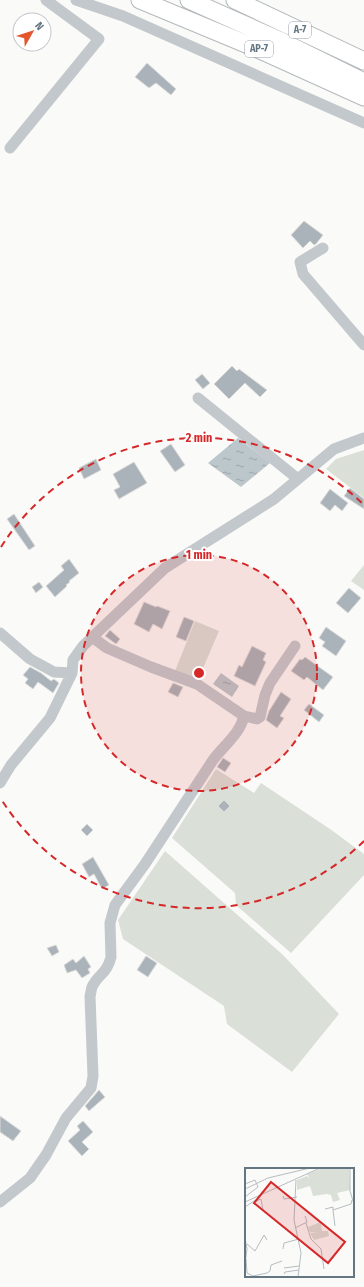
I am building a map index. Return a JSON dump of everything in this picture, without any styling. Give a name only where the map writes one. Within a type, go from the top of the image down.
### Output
[{"type":"highway","name":"AP-7","points":[[140,0],[258,49],[364,97]]},
{"type":"highway","name":"A-7","points":[[189,0],[282,41],[364,82]]},
{"type":"highway","name":"A-7","points":[[235,0],[364,62]]},
{"type":"street","points":[[10,148],[99,39],[46,0]]},
{"type":"street","points":[[76,0],[123,16],[364,123]]},
{"type":"street","points":[[323,248],[300,262],[303,274],[364,345]]},
{"type":"street","points":[[198,398],[298,479]]},
{"type":"street","points":[[1,780],[11,765],[50,718],[72,673],[73,660],[77,654],[165,568],[274,499],[334,448],[364,438]]},
{"type":"street","points":[[0,633],[30,659],[54,672],[72,673]]},
{"type":"street","points":[[92,638],[99,643],[151,667],[197,684],[244,716],[257,719],[260,717],[265,695],[270,683],[295,646]]},
{"type":"street","points":[[0,1202],[30,1178],[46,1155],[66,1118],[91,1088],[93,1076],[90,996],[92,987],[104,974],[110,963],[110,923],[115,905],[145,864],[213,760],[238,732],[244,716]]},
{"type":"shaded area","points":[[364,450],[364,498],[326,469],[336,459]]},
{"type":"shaded area","points":[[364,565],[364,590],[351,581]]},
{"type":"shaded area","points":[[195,621],[219,631],[198,680],[175,671]]},
{"type":"shaded area","points":[[216,769],[254,793],[261,783],[330,829],[364,854],[364,875],[291,953],[236,905],[235,893],[172,838]]},
{"type":"shaded area","points":[[165,851],[283,955],[339,1014],[292,1072],[227,1024],[224,1006],[123,939],[118,920]]},
{"type":"water","points":[[238,438],[270,463],[241,487],[208,463]]},
{"type":"water","points":[[221,673],[239,686],[232,697],[213,684]]},
{"type":"building","points":[[147,63],[176,89],[171,95],[156,83],[149,88],[135,77]]},
{"type":"building","points":[[304,221],[323,235],[316,244],[314,245],[310,241],[303,248],[291,235]]},
{"type":"building","points":[[232,366],[237,371],[239,369],[267,390],[260,397],[245,383],[229,399],[214,384]]},
{"type":"building","points":[[202,374],[210,383],[203,389],[195,380]]},
{"type":"building","points":[[171,444],[185,465],[175,472],[160,451]]},
{"type":"building","points":[[96,459],[101,470],[84,479],[79,468]]},
{"type":"building","points":[[134,462],[147,483],[119,499],[114,490],[120,487],[113,474]]},
{"type":"building","points":[[350,488],[364,499],[364,509],[344,496]]},
{"type":"building","points":[[330,489],[348,503],[342,511],[335,505],[330,511],[320,503]]},
{"type":"building","points":[[14,514],[35,546],[29,550],[7,519]]},
{"type":"building","points":[[69,559],[79,573],[69,581],[70,582],[66,585],[67,586],[55,597],[46,586],[64,570],[61,566]]},
{"type":"building","points":[[39,582],[43,587],[36,593],[32,587]]},
{"type":"building","points":[[349,588],[361,598],[348,613],[336,603]]},
{"type":"building","points":[[144,602],[170,611],[162,629],[153,624],[149,632],[134,624]]},
{"type":"building","points":[[184,617],[194,621],[186,641],[176,637]]},
{"type":"building","points":[[326,627],[346,641],[336,656],[322,646],[325,642],[319,638]]},
{"type":"building","points":[[110,630],[120,639],[116,644],[105,636]]},
{"type":"building","points":[[252,646],[266,653],[263,660],[266,662],[255,686],[234,676],[239,665],[242,667]]},
{"type":"building","points":[[305,657],[333,677],[323,690],[307,677],[304,680],[291,671],[300,659],[302,660]]},
{"type":"building","points":[[30,667],[51,681],[54,679],[59,683],[53,693],[38,682],[33,689],[25,683],[28,679],[23,675]]},
{"type":"building","points":[[173,683],[183,687],[178,697],[168,692]]},
{"type":"building","points":[[281,692],[291,699],[280,716],[284,718],[277,728],[266,720],[269,711]]},
{"type":"building","points":[[309,704],[324,715],[319,722],[304,710]]},
{"type":"building","points":[[223,758],[231,763],[225,772],[217,767]]},
{"type":"building","points":[[224,800],[230,806],[224,812],[218,806]]},
{"type":"building","points":[[87,824],[93,830],[87,836],[81,830]]},
{"type":"building","points":[[93,857],[109,885],[102,889],[94,874],[89,877],[82,864]]},
{"type":"building","points":[[56,945],[59,952],[52,956],[47,948]]},
{"type":"building","points":[[84,956],[91,967],[88,969],[90,973],[82,978],[76,970],[67,973],[64,965],[73,959],[76,963]]},
{"type":"building","points":[[146,956],[157,963],[148,977],[137,970]]},
{"type":"building","points":[[99,1090],[105,1097],[89,1111],[85,1106]]},
{"type":"building","points":[[0,1116],[21,1131],[13,1141],[0,1132]]},
{"type":"building","points":[[83,1121],[93,1132],[82,1142],[89,1149],[82,1156],[68,1141],[80,1130],[77,1126]]}]
